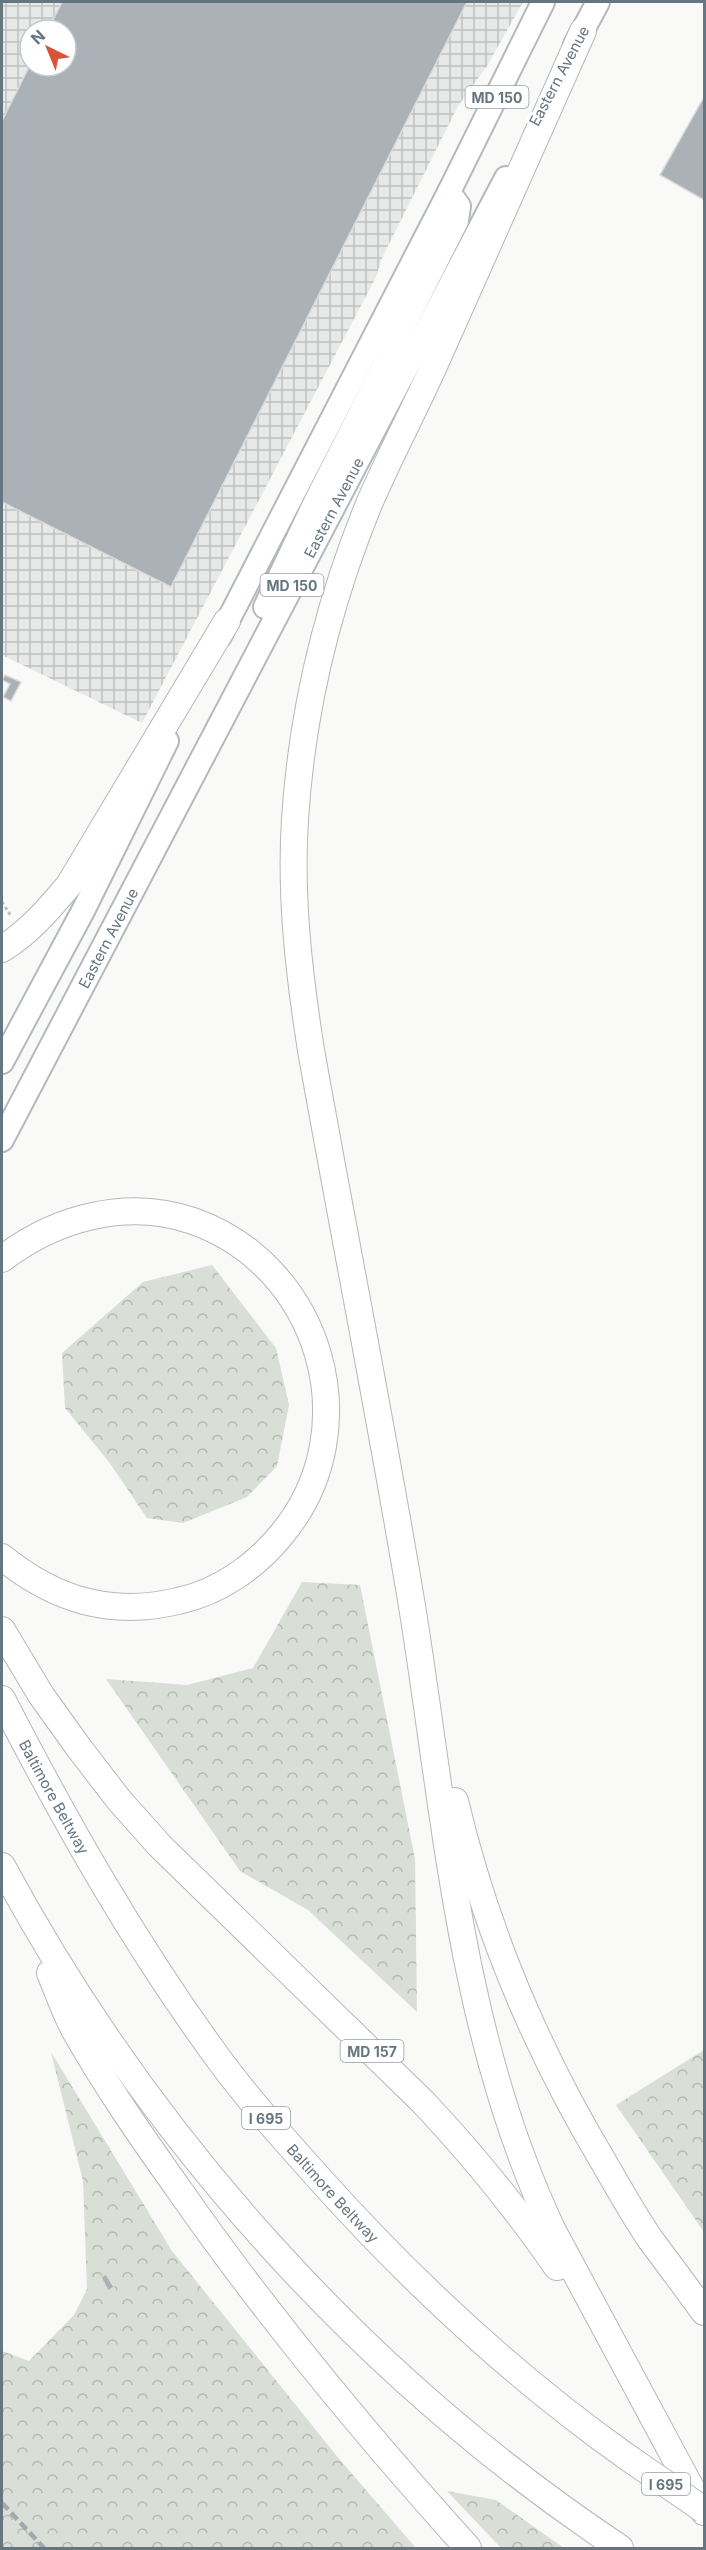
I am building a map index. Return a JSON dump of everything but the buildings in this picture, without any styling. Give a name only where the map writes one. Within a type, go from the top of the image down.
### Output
[{"type":"highway","points":[[583,31],[436,361],[369,504],[342,577],[324,639],[310,700],[295,817],[294,901],[303,998],[411,1605],[463,1940],[489,2059],[506,2115],[534,2191],[703,2510]]},
{"type":"highway","points":[[2,949],[21,937],[46,913],[69,885],[227,621]]},
{"type":"highway","points":[[2,1259],[22,1244],[49,1229],[101,1214],[132,1211],[193,1221],[221,1234],[250,1253],[273,1275],[296,1304],[310,1330],[320,1358],[327,1390],[327,1421],[322,1459],[294,1520],[272,1546],[248,1568],[220,1587],[193,1598],[160,1606],[126,1608],[90,1604],[59,1594],[25,1576],[2,1557]]},
{"type":"highway","points":[[411,1605],[466,1848],[502,1955],[548,2061],[578,2120],[649,2237],[705,2312]]},
{"type":"highway","name":"MD 157","points":[[2,1630],[41,1695],[79,1748],[160,1846],[416,2094],[457,2138],[511,2203],[570,2288],[703,2510]]},
{"type":"highway","name":"Baltimore Beltway","points":[[2,1699],[55,1801],[159,1973],[219,2059],[279,2134],[362,2227],[441,2305],[530,2383],[586,2428],[703,2510]]},
{"type":"highway","points":[[6,1875],[74,2030],[143,2138],[208,2231],[293,2345],[388,2460],[468,2548]]},
{"type":"highway","points":[[6,1875],[93,2018],[155,2106],[219,2187],[303,2281],[384,2360],[463,2431],[550,2500],[620,2548]]},
{"type":"main road","name":"MD 150","points":[[2,1062],[84,909],[227,621],[449,192],[543,2]]},
{"type":"main road","name":"Eastern Avenue","points":[[2,1140],[598,2]]},
{"type":"main road","points":[[250,663],[267,600],[457,221],[459,206],[449,192]]},
{"type":"path","points":[[2,902],[12,918]]},
{"type":"shaded area","points":[[2,2],[523,2],[487,66],[458,106],[382,258],[376,277],[142,723],[2,655]]},
{"type":"green space","points":[[212,1265],[276,1348],[289,1405],[277,1466],[247,1497],[183,1523],[147,1518],[109,1462],[65,1408],[62,1353],[143,1282]]},
{"type":"green space","points":[[302,1582],[360,1585],[415,1859],[417,2012],[308,1910],[240,1871],[106,1679],[187,1685],[253,1668]]},
{"type":"green space","points":[[704,2050],[704,2232],[616,2105]]},
{"type":"green space","points":[[51,2052],[172,2251],[340,2460],[416,2548],[2,2548],[2,2351],[29,2361],[74,2315],[87,2289],[83,2181]]},
{"type":"green space","points":[[447,2491],[496,2500],[564,2548],[501,2548]]},
{"type":"railway","points":[[2,2503],[44,2548]]}]
